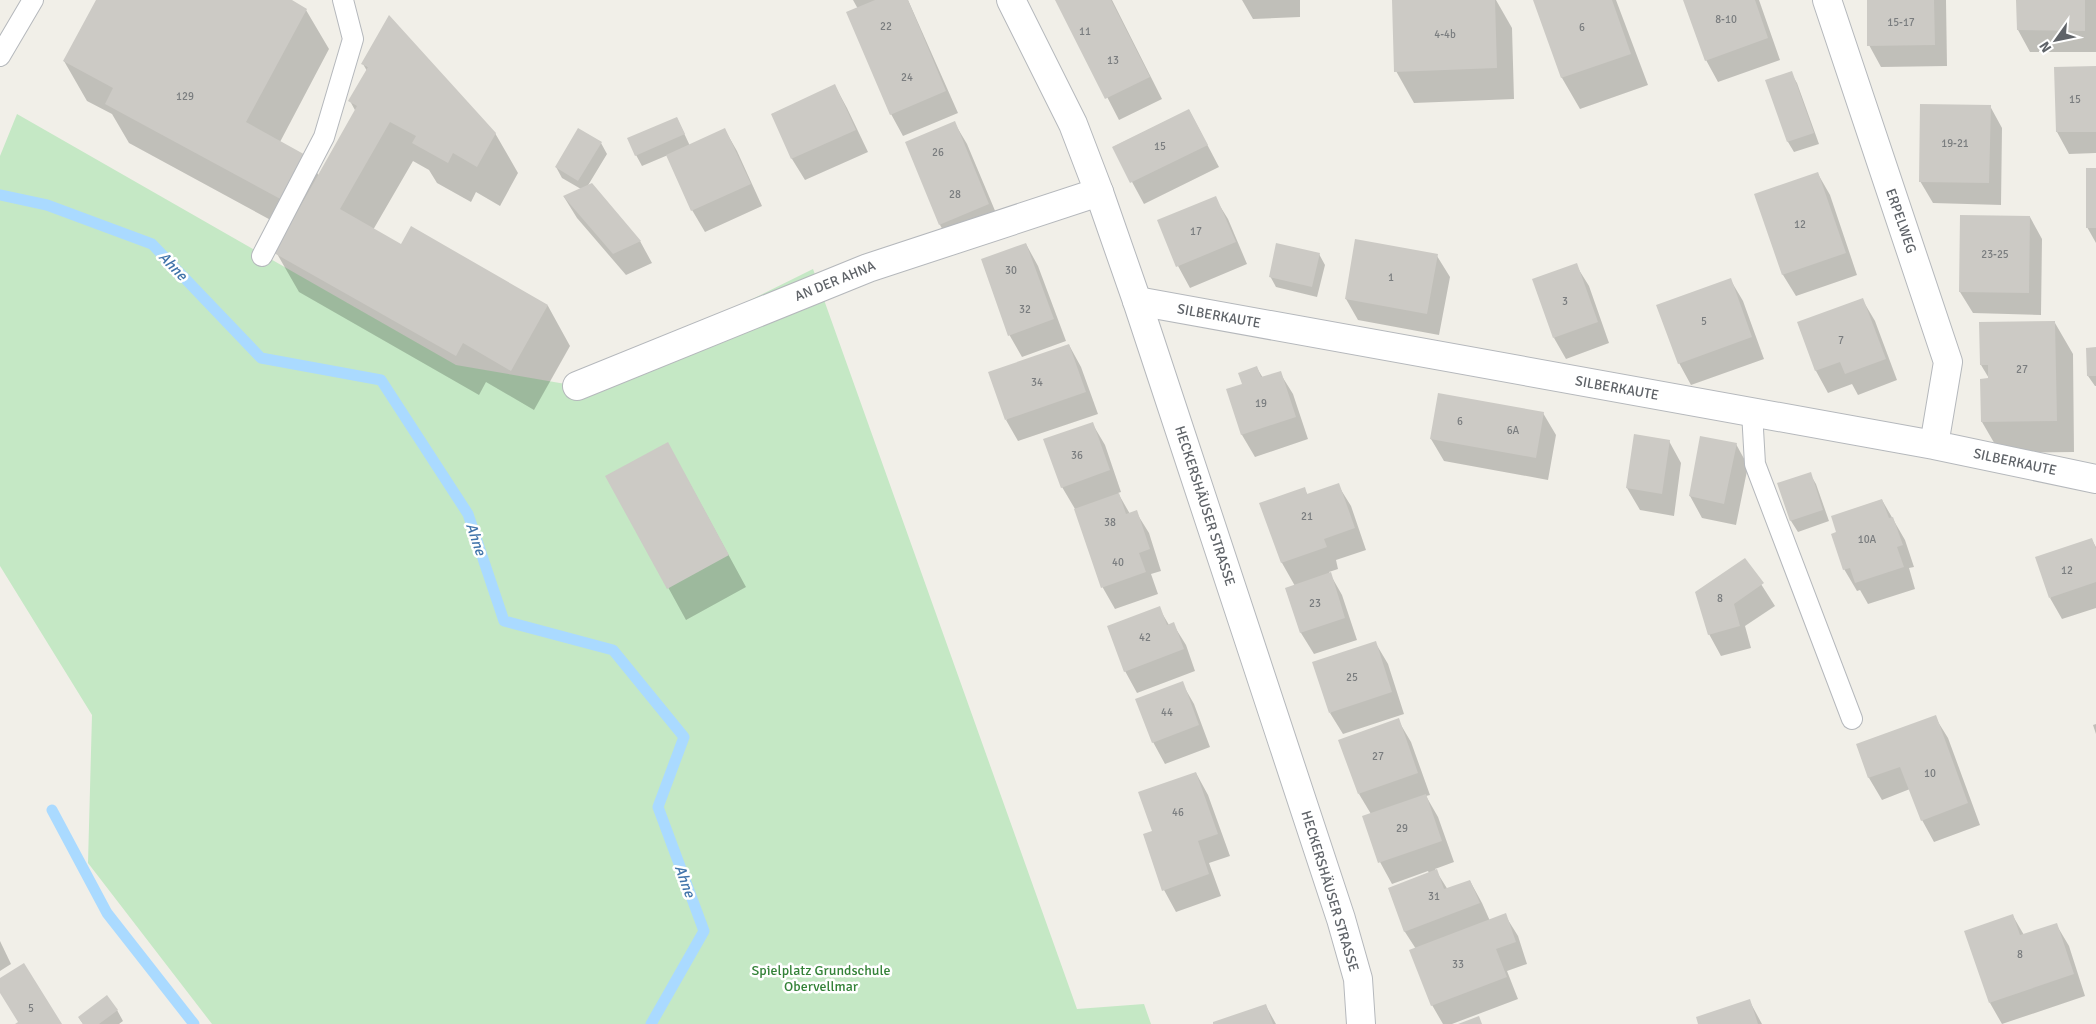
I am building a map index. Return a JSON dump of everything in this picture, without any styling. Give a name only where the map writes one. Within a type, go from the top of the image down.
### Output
[{"type":"street","name":"HECKERSHÄUSER STRASSE","points":[[1011,0],[1073,124],[1138,301],[1341,919],[1358,979],[1361,1024]]},
{"type":"street","name":"ERPELWEG","points":[[1827,0],[1948,362],[1934,445]]},
{"type":"street","name":"AN DER AHNA","points":[[577,386],[868,268],[1099,192]]},
{"type":"street","name":"SILBERKAUTE","points":[[1138,301],[1934,445],[2096,479]]},
{"type":"lane","points":[[0,56],[33,0]]},
{"type":"lane","points":[[262,256],[324,137],[354,39],[343,0]]},
{"type":"lane","points":[[1752,412],[1754,464],[1852,719]]},
{"type":"green space","name":"Spielplatz Grundschule Obervellmar","points":[[17,114],[456,365],[577,386],[813,269],[1077,1009],[1144,1004],[1151,1024],[212,1024],[88,863],[92,715],[0,566],[0,156]]},
{"type":"building","points":[[96,0],[292,0],[307,9],[246,122],[309,157],[286,202],[105,104],[113,88],[63,61]]},
{"type":"building","points":[[875,0],[908,0],[946,91],[890,115],[846,12]]},
{"type":"building","points":[[1055,0],[1111,0],[1150,77],[1105,99]]},
{"type":"building","points":[[1392,0],[1495,0],[1497,68],[1394,72]]},
{"type":"building","points":[[1533,0],[1612,0],[1631,54],[1561,78]]},
{"type":"building","points":[[1683,0],[1755,0],[1768,38],[1705,61]]},
{"type":"building","points":[[1867,0],[1934,0],[1935,45],[1867,46]]},
{"type":"building","points":[[2016,0],[2085,0],[2085,31],[2017,30]]},
{"type":"building","points":[[389,15],[496,133],[477,167],[453,153],[448,163],[412,143],[416,136],[390,122],[340,209],[401,244],[411,226],[548,305],[511,371],[463,343],[456,356],[274,253],[357,106],[348,101],[368,67],[361,64]]},
{"type":"building","points":[[2096,66],[2096,132],[2056,132],[2054,67]]},
{"type":"building","points":[[1792,71],[1814,133],[1787,142],[1765,80]]},
{"type":"building","points":[[835,84],[856,130],[791,159],[771,114]]},
{"type":"building","points":[[1920,104],[1991,105],[1989,183],[1919,182]]},
{"type":"building","points":[[1189,109],[1208,145],[1130,183],[1112,147]]},
{"type":"building","points":[[677,117],[685,134],[635,156],[627,138]]},
{"type":"building","points":[[955,121],[989,204],[939,225],[905,142]]},
{"type":"building","points":[[578,128],[602,142],[578,181],[555,167]]},
{"type":"building","points":[[725,128],[751,184],[691,211],[666,155]]},
{"type":"building","points":[[2086,168],[2096,168],[2096,228],[2086,228]]},
{"type":"building","points":[[1818,172],[1846,253],[1782,275],[1754,194]]},
{"type":"building","points":[[592,183],[641,241],[613,254],[563,196]]},
{"type":"building","points":[[1216,196],[1236,242],[1176,267],[1157,220]]},
{"type":"building","points":[[1960,215],[2030,216],[2029,293],[1959,292]]},
{"type":"building","points":[[1355,239],[1438,254],[1427,314],[1345,299]]},
{"type":"building","points":[[1026,243],[1054,319],[1008,336],[981,259]]},
{"type":"building","points":[[1276,243],[1320,253],[1312,287],[1269,277]]},
{"type":"building","points":[[1577,263],[1598,322],[1553,338],[1532,279]]},
{"type":"building","points":[[1731,278],[1752,337],[1678,364],[1656,305]]},
{"type":"building","points":[[1863,298],[1886,359],[1845,374],[1840,362],[1815,371],[1797,322]]},
{"type":"building","points":[[2055,321],[2057,421],[1981,422],[1980,379],[1988,378],[1988,365],[1980,365],[1979,322]]},
{"type":"building","points":[[1069,344],[1086,392],[1005,420],[988,372]]},
{"type":"building","points":[[2096,347],[2096,376],[2087,376],[2086,348]]},
{"type":"building","points":[[1257,366],[1261,377],[1281,371],[1296,417],[1241,435],[1226,389],[1242,384],[1238,373]]},
{"type":"building","points":[[1438,393],[1544,412],[1536,458],[1430,439]]},
{"type":"building","points":[[1093,422],[1110,470],[1061,488],[1043,439]]},
{"type":"building","points":[[1634,434],[1670,440],[1662,494],[1626,488]]},
{"type":"building","points":[[1700,436],[1737,443],[1724,504],[1689,496]]},
{"type":"building","points":[[668,442],[729,555],[667,589],[605,476]]},
{"type":"building","points":[[1811,472],[1823,510],[1790,521],[1777,483]]},
{"type":"building","points":[[1339,483],[1355,528],[1324,539],[1327,547],[1281,563],[1259,503],[1305,487],[1307,494]]},
{"type":"building","points":[[1119,493],[1126,514],[1137,510],[1150,549],[1139,553],[1146,572],[1101,588],[1074,509]]},
{"type":"building","points":[[1882,499],[1889,518],[1893,517],[1903,545],[1897,547],[1904,567],[1855,583],[1850,568],[1843,570],[1831,534],[1836,532],[1831,516]]},
{"type":"building","points":[[2092,538],[2096,549],[2096,582],[2049,598],[2035,557]]},
{"type":"building","points":[[1745,558],[1764,583],[1734,604],[1740,626],[1708,635],[1695,592]]},
{"type":"building","points":[[1331,572],[1345,618],[1300,633],[1285,588]]},
{"type":"building","points":[[1160,606],[1167,625],[1174,622],[1184,649],[1124,672],[1107,626]]},
{"type":"building","points":[[1376,641],[1392,692],[1329,713],[1312,662]]},
{"type":"building","points":[[1183,681],[1199,725],[1152,743],[1135,699]]},
{"type":"building","points":[[1936,715],[1968,803],[1921,821],[1900,767],[1868,778],[1856,744]]},
{"type":"building","points":[[1399,718],[1418,773],[1358,794],[1338,740]]},
{"type":"building","points":[[1196,772],[1218,834],[1198,841],[1209,874],[1162,891],[1143,834],[1152,831],[1138,792]]},
{"type":"building","points":[[1426,794],[1442,841],[1378,863],[1362,816]]},
{"type":"building","points":[[1437,869],[1444,889],[1470,880],[1480,903],[1404,932],[1388,888]]},
{"type":"building","points":[[1506,913],[1516,942],[1496,949],[1507,977],[1431,1006],[1409,950]]},
{"type":"building","points":[[2013,914],[2020,935],[2057,923],[2074,974],[1989,1003],[1964,931]]},
{"type":"building","points":[[24,963],[62,1024],[15,1024],[18,1022],[0,993],[0,978]]},
{"type":"building","points":[[107,995],[118,1010],[99,1024],[83,1024],[78,1017]]},
{"type":"building","points":[[1750,999],[1758,1024],[1698,1024],[1696,1017]]},
{"type":"building","points":[[1266,1004],[1273,1024],[1213,1024],[1213,1022]]},
{"type":"building","points":[[1479,1016],[1482,1024],[1458,1024]]},
{"type":"waterway","name":"Ahne","points":[[0,195],[47,205],[152,244],[261,358],[381,380],[468,514],[504,621],[613,650],[684,737],[658,807],[704,931],[651,1024]]},
{"type":"waterway","points":[[52,810],[107,913],[194,1024]]}]
